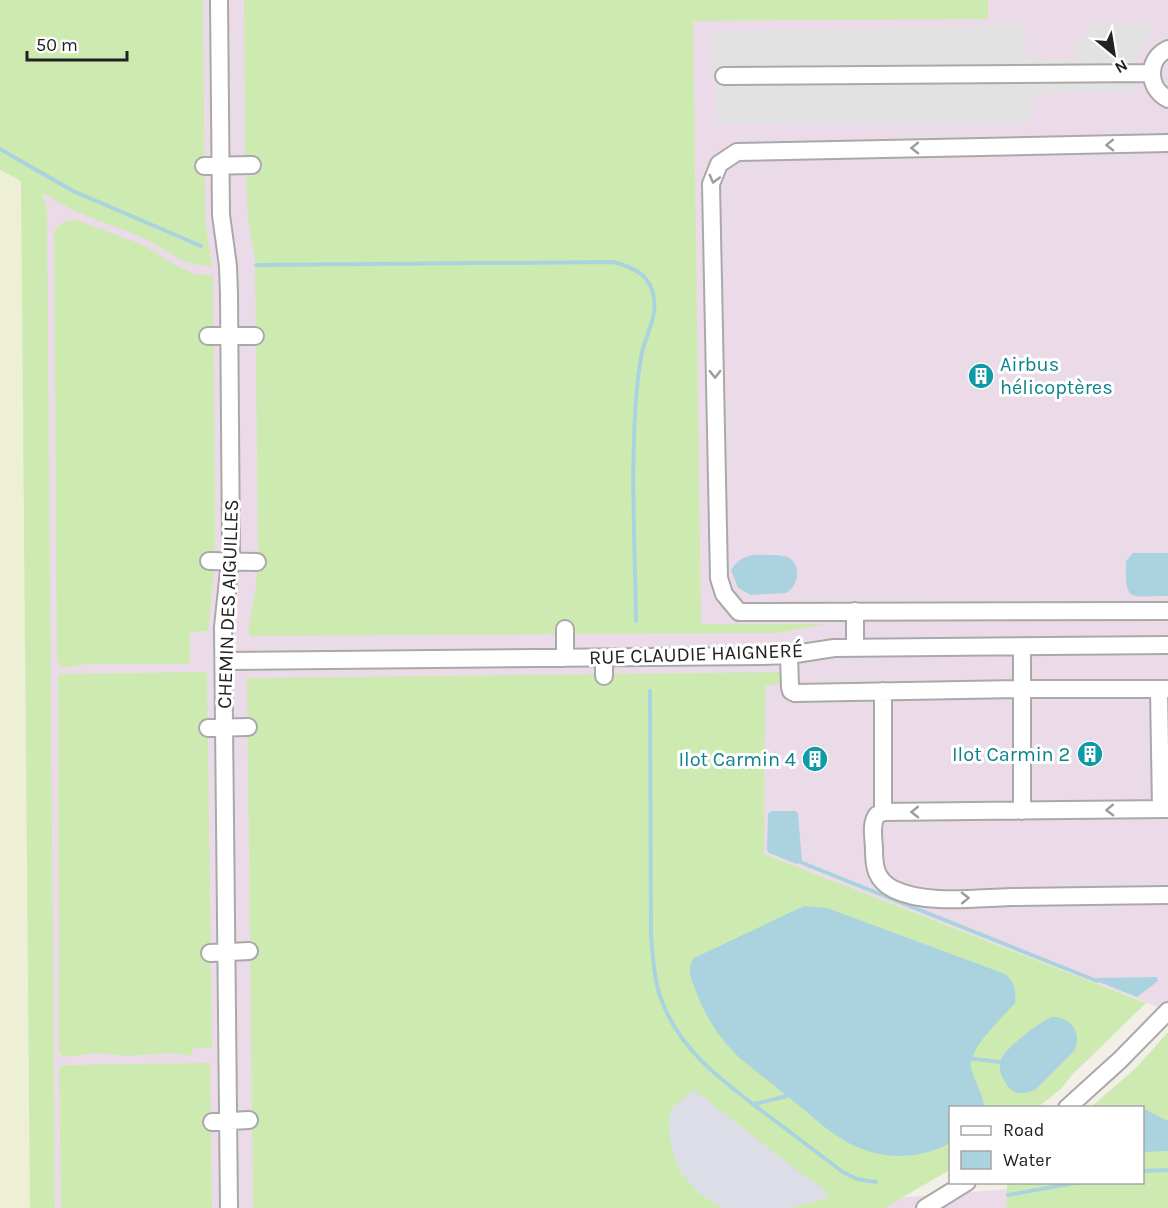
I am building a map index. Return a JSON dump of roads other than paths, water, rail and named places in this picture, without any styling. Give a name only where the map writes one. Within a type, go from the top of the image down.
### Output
[{"type":"street","name":"CHEMIN DES AIGUILLES","points":[[219,0],[212,166],[228,266],[231,561],[223,627],[224,661],[216,728],[220,1122],[229,1208]]},
{"type":"street","points":[[1168,49],[1157,56],[1151,73],[1156,90],[1168,99]]},
{"type":"street","points":[[724,76],[1151,73]]},
{"type":"street","points":[[1168,143],[737,152],[718,164],[711,184],[719,578],[724,594],[739,612],[1168,611]]},
{"type":"street","points":[[212,166],[252,165]]},
{"type":"street","points":[[208,336],[255,336]]},
{"type":"street","points":[[209,561],[257,562]]},
{"type":"street","points":[[855,611],[855,648]]},
{"type":"street","points":[[565,629],[565,658]]},
{"type":"street","name":"RUE CLAUDIE HAIGNERÉ","points":[[224,661],[789,655],[834,648],[1168,645]]},
{"type":"street","points":[[1022,646],[1022,811]]},
{"type":"street","points":[[789,655],[789,687],[795,693],[1164,689],[1164,809],[883,812],[877,814],[873,820],[874,865],[882,882],[908,895],[946,898],[1168,895]]},
{"type":"street","points":[[604,658],[604,675]]},
{"type":"street","points":[[883,691],[883,812]]},
{"type":"street","points":[[216,728],[248,727]]},
{"type":"street","points":[[218,952],[249,951]]},
{"type":"street","points":[[1067,1106],[1120,1060],[1168,1011]]},
{"type":"street","points":[[220,1122],[249,1120]]},
{"type":"street","points":[[927,1208],[964,1184]]},
{"type":"water","points":[[1133,553],[1168,553],[1168,596],[1132,595],[1127,585],[1126,561]]},
{"type":"water","points":[[751,555],[777,555],[790,558],[796,567],[797,578],[790,590],[786,593],[751,595],[738,588],[731,570],[736,564]]},
{"type":"water","points":[[771,811],[796,811],[798,814],[802,861],[797,864],[769,853],[767,850],[768,814]]},
{"type":"water","points":[[804,906],[827,908],[1004,974],[1015,988],[1015,1003],[980,1043],[972,1060],[971,1067],[984,1106],[949,1106],[949,1143],[937,1149],[909,1156],[895,1156],[867,1151],[853,1145],[826,1128],[742,1060],[726,1044],[699,1000],[690,969],[694,958]]},
{"type":"water","points":[[1157,977],[1158,981],[1137,997],[1094,980],[1098,978]]},
{"type":"water","points":[[1052,1017],[1065,1020],[1073,1027],[1077,1037],[1075,1050],[1035,1090],[1025,1093],[1013,1091],[1001,1074],[1000,1062],[1022,1036]]},
{"type":"water","points":[[1144,1109],[1168,1121],[1168,1151],[1144,1152]]},
{"type":"waterway","points":[[0,149],[73,191],[201,246]]},
{"type":"waterway","points":[[256,265],[614,262],[629,267],[646,278],[655,306],[642,352],[635,417],[636,621]]},
{"type":"waterway","points":[[650,691],[651,936],[653,962],[663,1004],[681,1037],[719,1077],[843,1172],[857,1179],[876,1182]]},
{"type":"waterway","points":[[800,862],[1097,981]]},
{"type":"waterway","points":[[967,1058],[1000,1062]]},
{"type":"waterway","points":[[755,1104],[791,1095]]},
{"type":"waterway","points":[[1144,1171],[1168,1170]]},
{"type":"waterway","points":[[1008,1195],[1069,1184]]},
{"type":"place","name":"Airbus hélicoptères","points":[[981,376]]},
{"type":"place","name":"Ilot Carmin 2","points":[[1090,754]]},
{"type":"place","name":"Ilot Carmin 4","points":[[815,759]]}]
